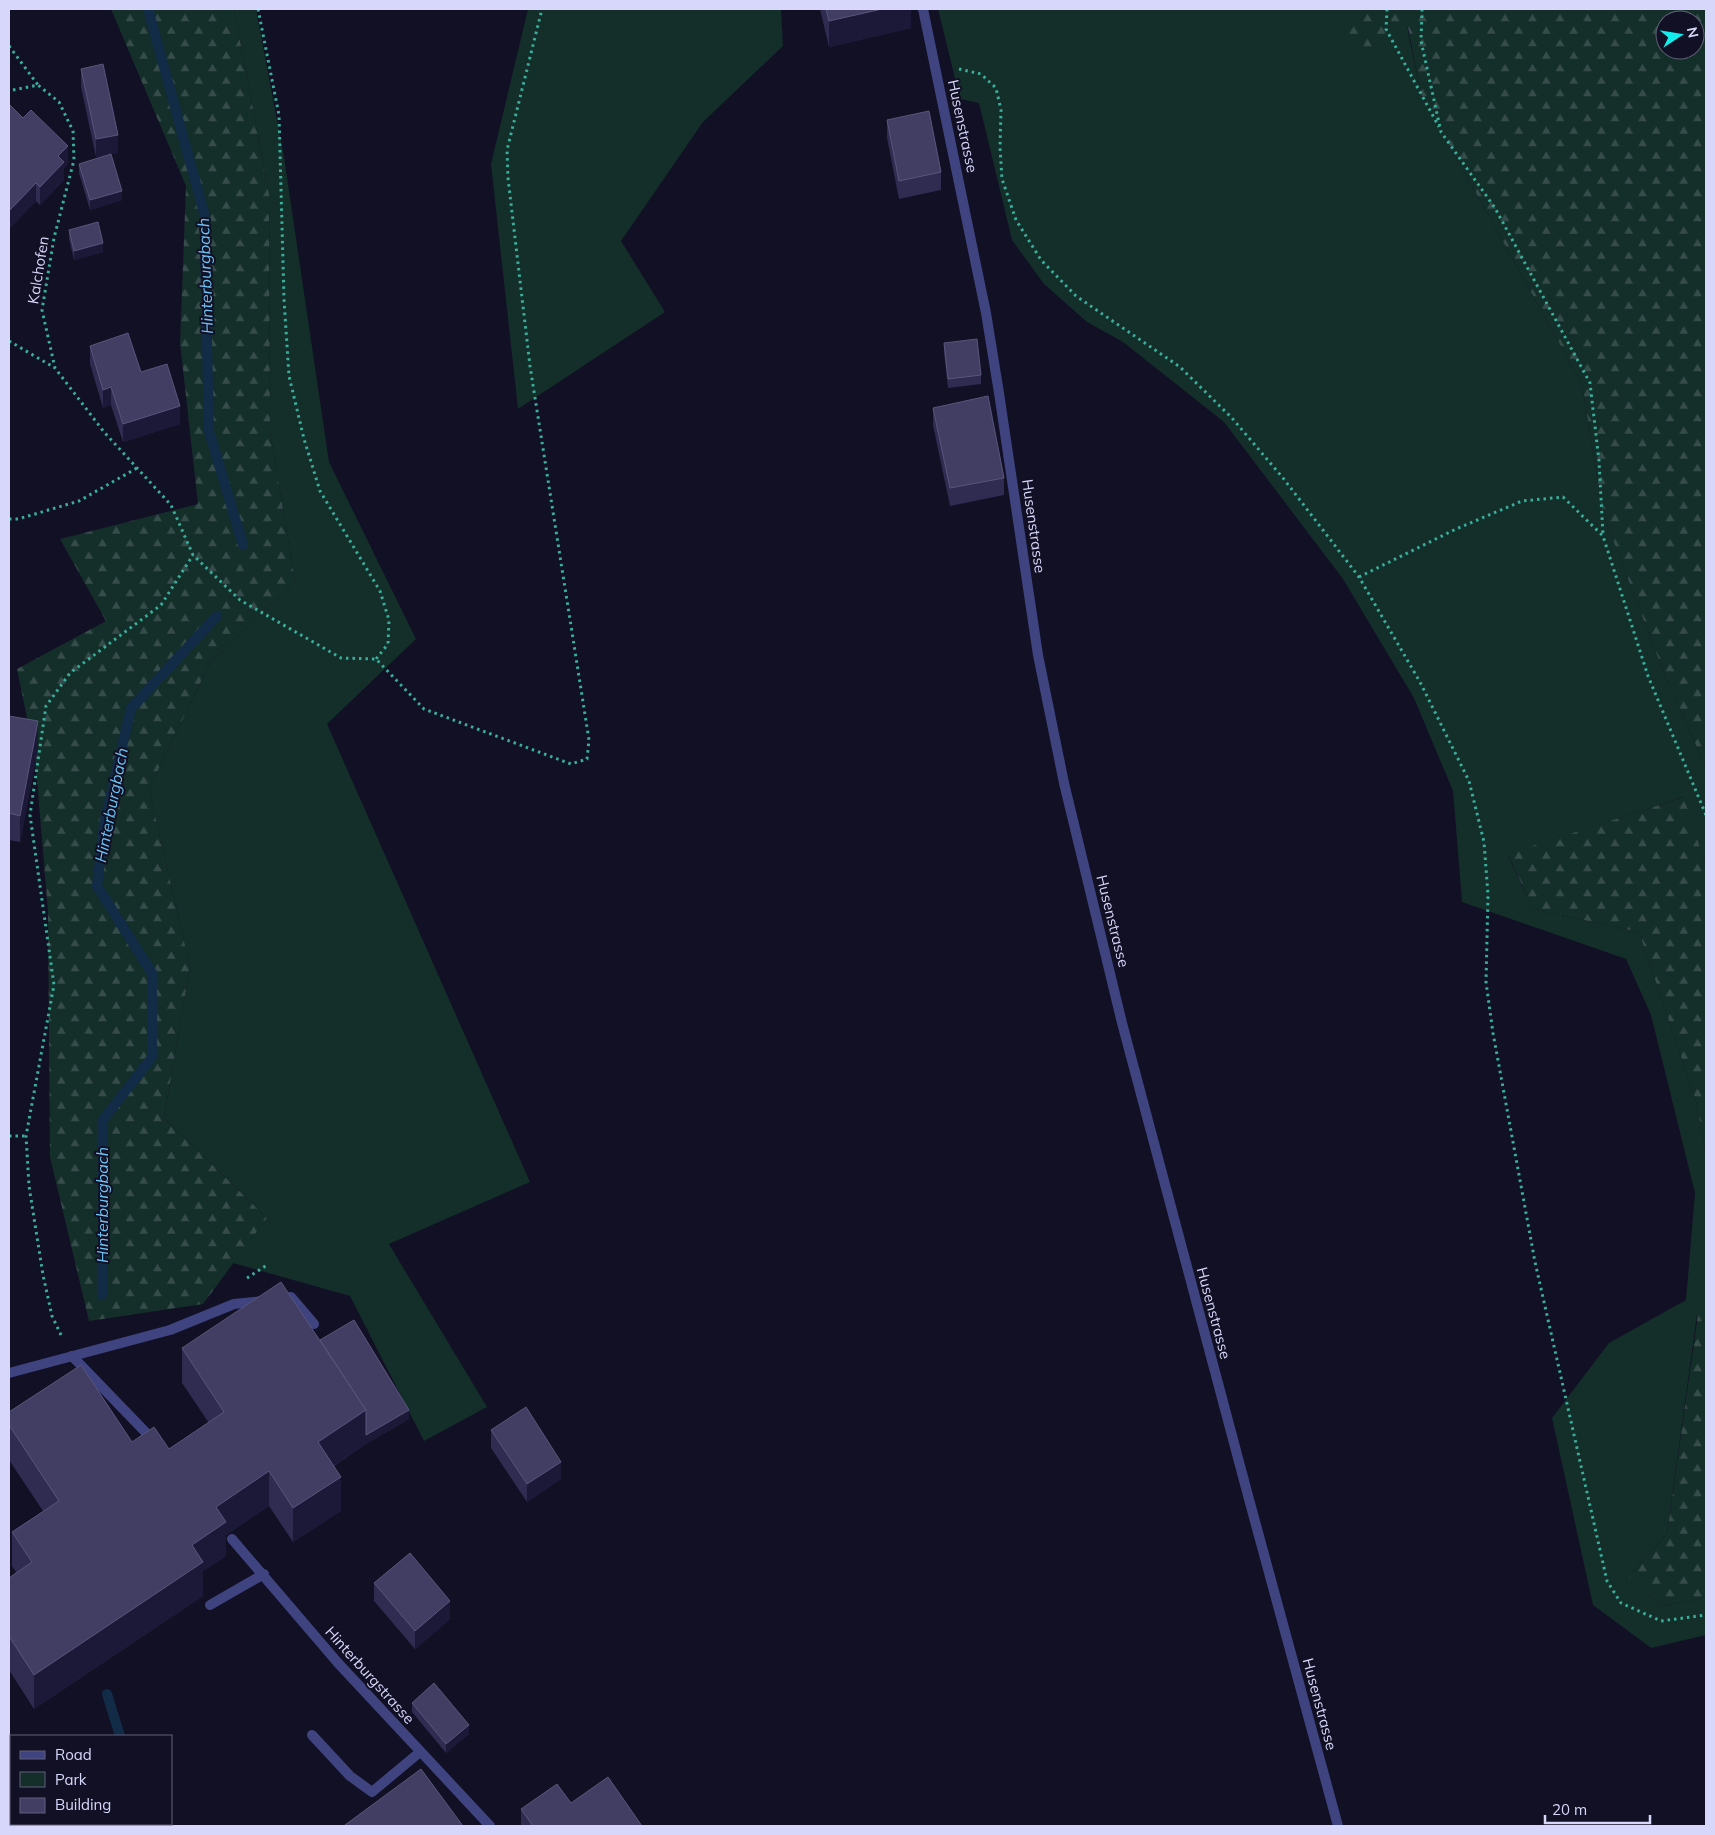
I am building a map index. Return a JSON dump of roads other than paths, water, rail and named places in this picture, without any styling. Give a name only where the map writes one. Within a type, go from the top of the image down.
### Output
[{"type":"street","name":"Husenstrasse","points":[[922,9],[986,313],[1038,655],[1064,783],[1124,1033],[1338,1826]]},
{"type":"street","points":[[9,1373],[170,1330],[234,1304],[291,1297],[314,1324]]},
{"type":"street","points":[[72,1356],[163,1451]]},
{"type":"street","name":"Hinterburgstrasse","points":[[232,1540],[264,1574],[338,1663],[490,1826]]},
{"type":"street","points":[[210,1605],[264,1574]]},
{"type":"street","points":[[312,1735],[350,1776],[372,1792],[420,1752]]},
{"type":"waterway","name":"Hinterburgbach","points":[[148,9],[204,213],[209,431],[243,545]]},
{"type":"waterway","name":"Hinterburgbach","points":[[102,1295],[102,1121],[152,1057],[152,973],[97,886],[104,824],[131,708],[217,616]]},
{"type":"waterway","name":"Hinterburgbach","points":[[107,1694],[120,1735]]}]
